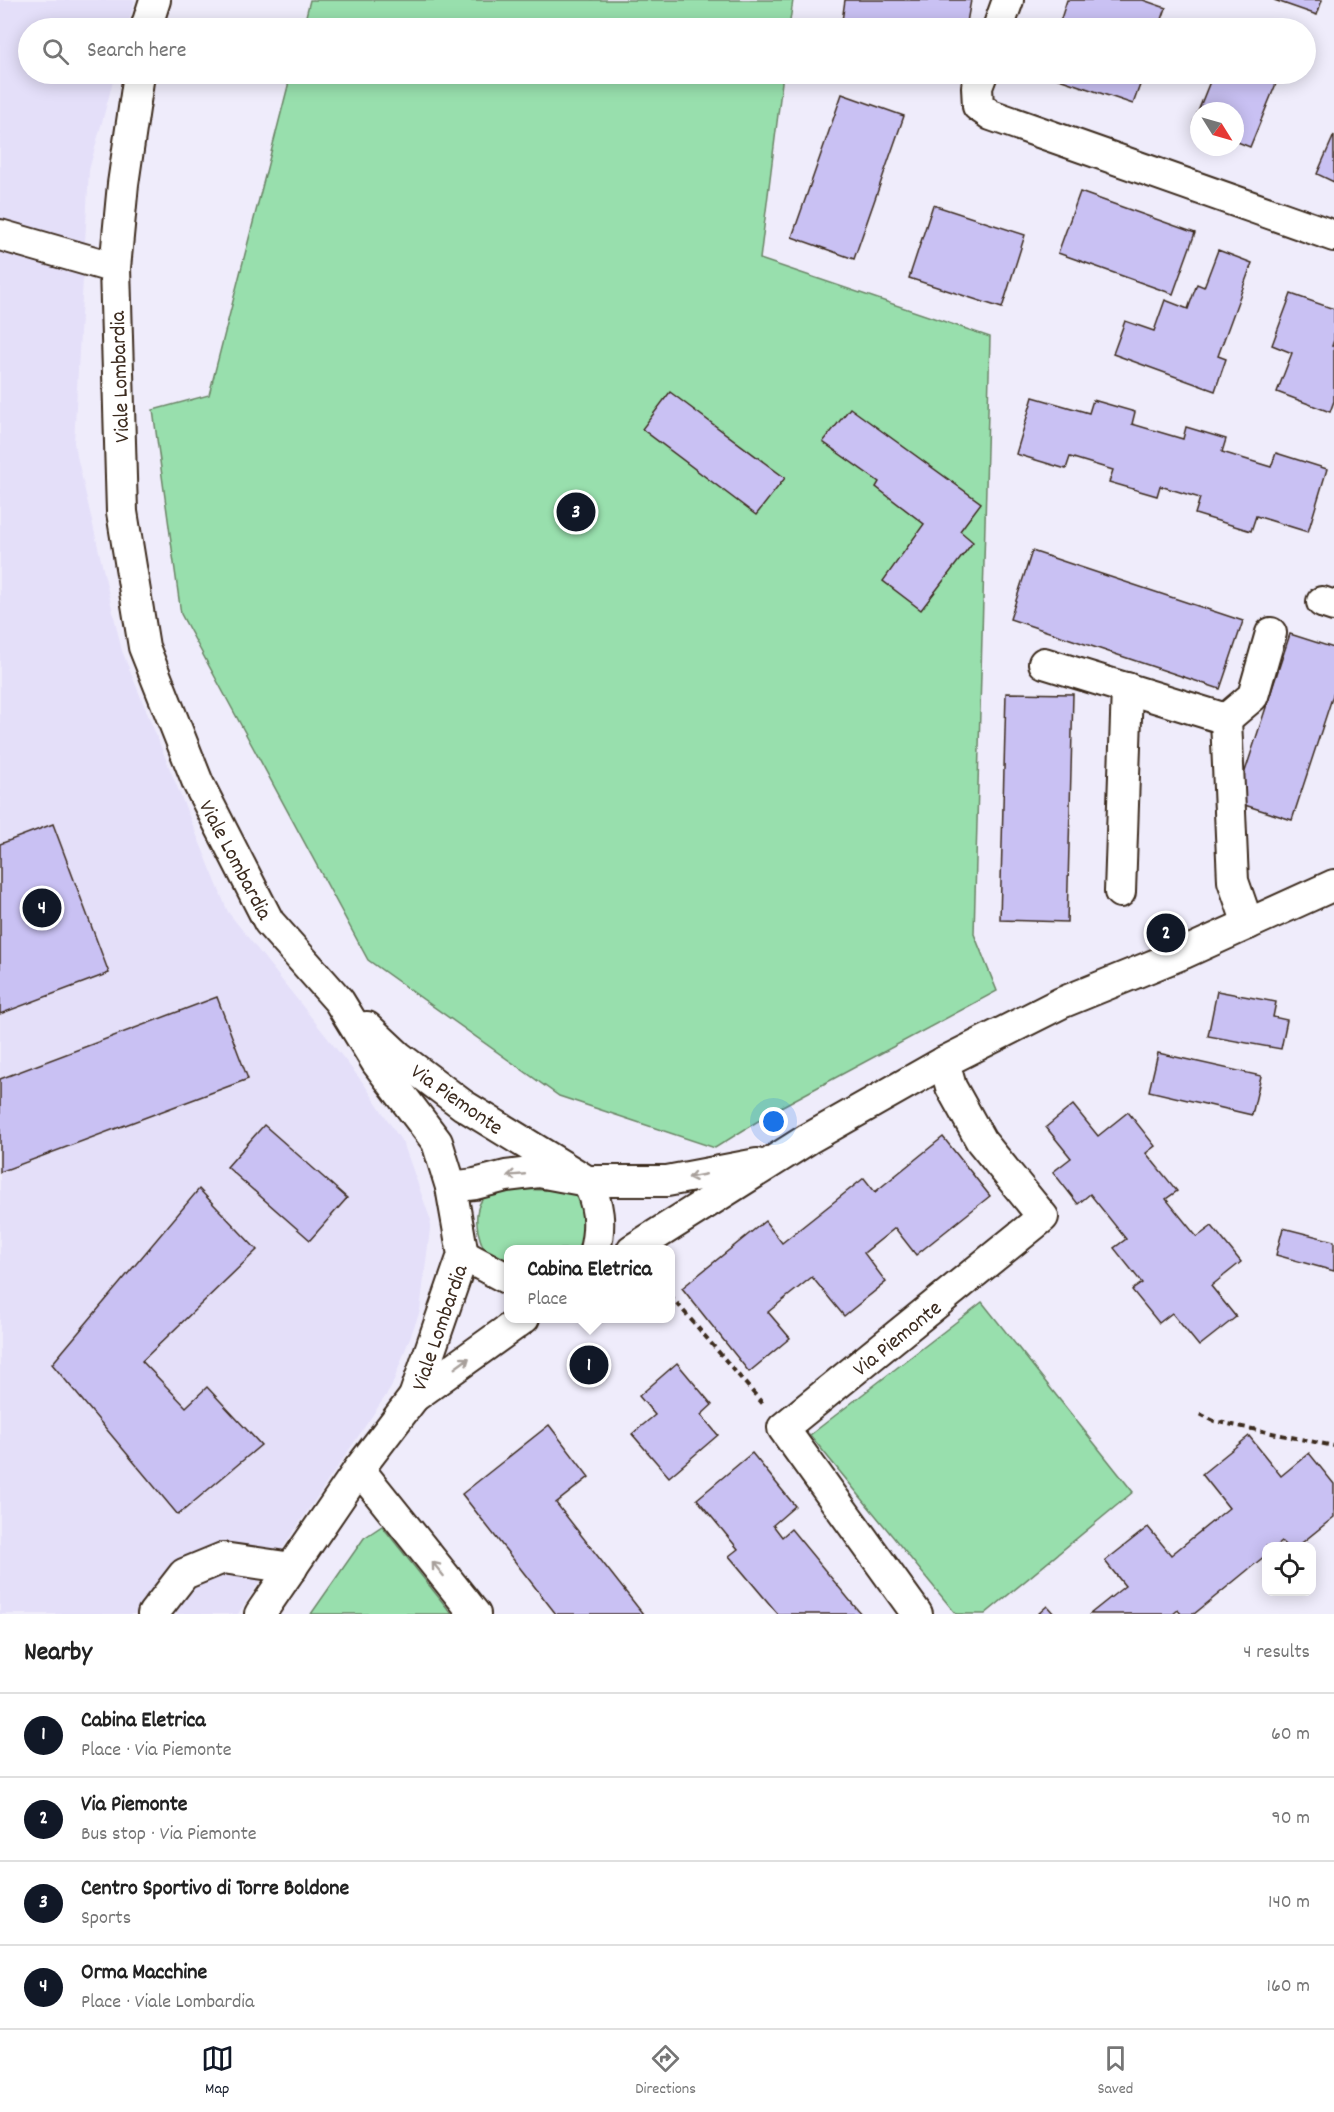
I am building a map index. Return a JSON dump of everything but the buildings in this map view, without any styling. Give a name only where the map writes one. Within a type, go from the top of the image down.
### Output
[{"type":"street","points":[[149,18],[154,0]]},
{"type":"street","points":[[1002,18],[1008,0]]},
{"type":"street","name":"Viale Lombardia","points":[[138,84],[123,184],[115,268],[122,512],[144,647],[198,783],[269,922],[339,1001],[377,1063],[437,1142],[451,1187],[463,1255],[414,1397],[359,1469],[260,1614]]},
{"type":"street","points":[[978,84],[978,106],[991,115],[1334,236]]},
{"type":"street","points":[[0,235],[115,268]]},
{"type":"street","points":[[1226,719],[1253,696],[1271,633]]},
{"type":"street","points":[[1044,663],[1226,719]]},
{"type":"street","points":[[1120,892],[1126,688]]},
{"type":"street","points":[[1226,719],[1233,881],[1248,924]]},
{"type":"street","points":[[640,1245],[808,1139],[944,1062],[1061,1003],[1184,953],[1334,885]]},
{"type":"street","name":"Via Piemonte","points":[[339,1001],[398,1056],[463,1105],[587,1181]]},
{"type":"street","name":"Via Piemonte","points":[[783,1428],[1043,1217],[981,1141],[951,1087],[944,1062]]},
{"type":"street","points":[[451,1187],[506,1176],[540,1173],[587,1181],[667,1181],[775,1161]]},
{"type":"street","points":[[587,1181],[594,1194],[600,1228],[596,1245]]},
{"type":"street","points":[[463,1255],[504,1277]]},
{"type":"street","points":[[414,1397],[517,1323]]},
{"type":"street","points":[[783,1428],[917,1614]]},
{"type":"street","points":[[359,1469],[476,1614]]},
{"type":"street","points":[[153,1614],[184,1574],[223,1558],[292,1568]]},
{"type":"path","points":[[675,1301],[783,1428]]},
{"type":"path","points":[[1200,1414],[1214,1421],[1334,1446]]},
{"type":"shaded area","points":[[0,0],[135,0],[130,18],[18,18],[18,84],[112,84],[89,170],[74,443],[122,651],[228,912],[364,1084],[404,1145],[431,1221],[420,1311],[391,1388],[238,1614],[0,1614]]},
{"type":"green space","points":[[310,0],[793,0],[790,18],[306,18]]},
{"type":"green space","points":[[288,84],[782,84],[760,259],[990,337],[974,934],[997,991],[779,1108],[715,1148],[559,1096],[368,960],[181,614],[153,410],[209,395]]},
{"type":"green space","points":[[500,1190],[578,1191],[586,1219],[582,1245],[504,1245],[504,1265],[490,1256],[480,1240],[477,1214],[483,1199]]},
{"type":"green space","points":[[982,1302],[1133,1492],[985,1614],[956,1614],[810,1435]]},
{"type":"green space","points":[[382,1526],[452,1614],[311,1614],[364,1538]]},
{"type":"place","name":"Centro Sportivo di Torre Boldone","points":[[576,512]]},
{"type":"place","name":"Orma Macchine","points":[[42,908]]},
{"type":"place","name":"Via Piemonte","points":[[1166,933]]},
{"type":"place","name":"Cabina Eletrica","points":[[589,1365]]}]
